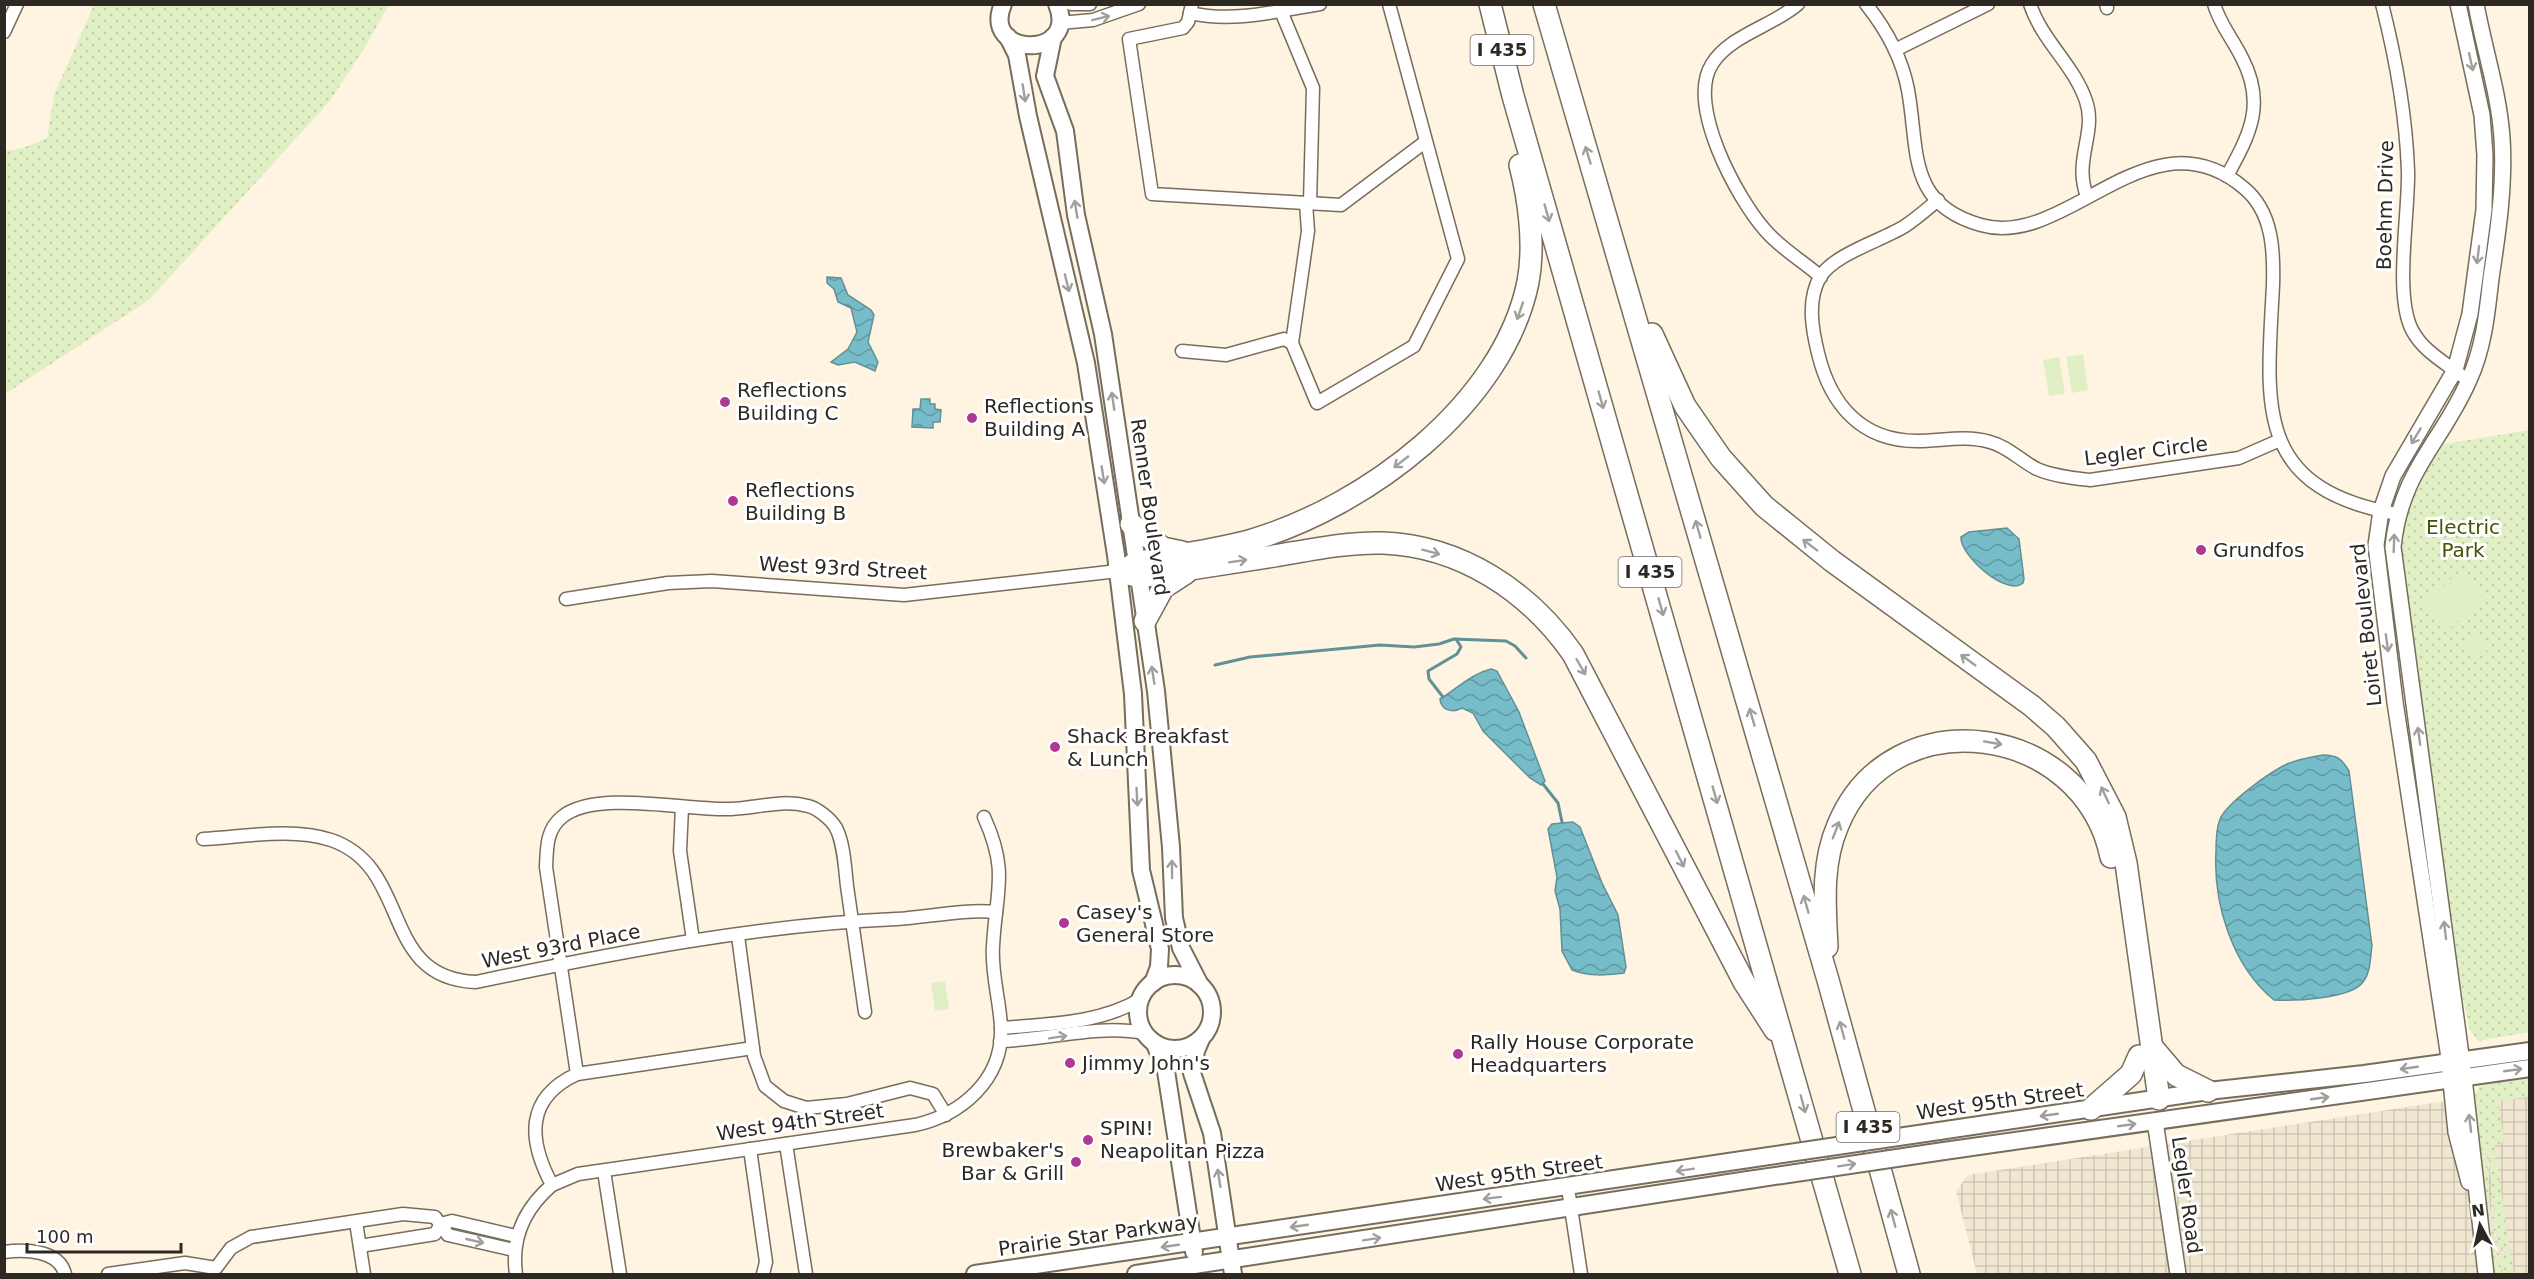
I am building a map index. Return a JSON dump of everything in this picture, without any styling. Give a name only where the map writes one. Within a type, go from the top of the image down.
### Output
[{"type":"highway","name":"I 435","points":[[1490,4],[1513,96],[1787,1048],[1850,1275]]},
{"type":"highway","name":"I 435","points":[[1544,4],[1828,980],[1909,1275]]},
{"type":"highway","points":[[1145,621],[1163,588],[1194,560],[1288,527],[1357,493],[1417,449],[1445,423],[1482,380],[1506,344],[1515,325],[1529,272],[1531,254],[1525,182],[1505,107],[1513,96]]},
{"type":"highway","points":[[1623,272],[1638,287],[1651,332],[1685,405],[1720,458],[1744,486],[1792,531],[2032,706],[2056,727],[2086,761],[2106,796],[2121,838],[2145,1052],[2131,1074],[2091,1109]]},
{"type":"highway","points":[[1131,524],[1163,548],[1194,560]]},
{"type":"highway","points":[[1131,570],[1194,560],[1383,543],[1422,549],[1454,558],[1495,578],[1515,592],[1558,632],[1573,654],[1744,982],[1787,1048]]},
{"type":"highway","points":[[1828,980],[1824,887],[1828,861],[1838,825],[1855,796],[1866,783],[1893,761],[1921,748],[1952,741],[2001,744],[2033,755],[2064,777],[2091,807],[2102,825],[2114,870],[2152,1100]]},
{"type":"highway","points":[[2145,1052],[2176,1075],[2208,1091]]},
{"type":"main road","name":"Renner Boulevard","points":[[1003,4],[1001,24],[1017,55],[1035,148],[1086,363],[1131,570],[1145,621],[1156,691],[1171,847],[1174,918],[1180,948],[1200,985]]},
{"type":"main road","points":[[1008,38],[1016,44],[1032,47],[1041,45],[1056,30],[1057,4]]},
{"type":"main road","name":"Renner Boulevard","points":[[1056,30],[1045,76],[1065,131],[1076,215],[1103,334],[1131,524],[1132,694],[1142,878],[1160,949],[1159,967],[1153,983]]},
{"type":"main road","points":[[1136,1275],[1232,1268],[1212,1132],[1192,1073],[1194,1057],[1212,1016],[1210,999],[1200,985],[1184,976],[1176,975],[1153,983],[1141,999],[1139,1018],[1166,1071],[1197,1270]]},
{"type":"main road","points":[[1150,1038],[1178,1049],[1202,1039]]},
{"type":"main road","name":"West 95th Street","points":[[1227,1236],[1568,1188],[2208,1091],[2529,1051]]},
{"type":"main road","name":"West 95th Street","points":[[1232,1268],[1748,1180],[1944,1150],[2529,1068]]},
{"type":"main road","points":[[2152,1100],[2155,1121]]},
{"type":"main road","name":"Prairie Star Parkway","points":[[975,1275],[1227,1236]]},
{"type":"street","points":[[4,32],[16,4]]},
{"type":"street","points":[[1071,4],[1089,4]]},
{"type":"street","points":[[1056,30],[1139,4]]},
{"type":"street","points":[[1320,4],[1242,18],[1205,17],[1191,9],[1183,28],[1129,39],[1152,194],[1341,205],[1425,142]]},
{"type":"street","points":[[1281,11],[1312,88],[1308,231],[1292,343],[1317,403],[1414,346],[1458,259],[1389,4]]},
{"type":"street","points":[[1798,4],[1720,54],[1707,74],[1705,90],[1716,144],[1739,195],[1774,240],[1821,277],[1844,258],[1904,226],[1938,200]]},
{"type":"street","points":[[1866,4],[1879,21],[1895,50],[1908,89],[1915,156],[1925,183],[1949,211],[1969,221],[1988,227],[2007,228],[2037,223],[2121,179],[2163,166],[2203,166],[2227,176],[2246,189],[2263,212],[2273,249],[2268,396],[2280,440],[2302,473],[2321,488],[2381,511],[2397,514]]},
{"type":"street","points":[[1895,50],[1988,4]]},
{"type":"street","points":[[2030,4],[2041,31],[2086,99],[2089,122],[2081,180],[2087,196]]},
{"type":"street","points":[[2214,4],[2222,26],[2247,68],[2254,94],[2254,117],[2251,130],[2227,176]]},
{"type":"street","name":"Boehm Drive","points":[[2382,4],[2400,88],[2407,147],[2408,204],[2403,300],[2412,329],[2422,345],[2469,381]]},
{"type":"street","name":"Loiret Boulevard","points":[[2455,1061],[2419,865],[2379,583],[2376,545],[2381,511],[2392,476],[2455,370],[2468,330],[2485,192],[2485,138],[2477,89],[2458,4]]},
{"type":"street","name":"Loiret Boulevard","points":[[2475,4],[2494,86],[2502,136],[2500,210],[2483,339],[2469,381],[2414,472],[2397,514],[2393,547],[2437,863],[2455,1061],[2456,1132],[2479,1223],[2486,1275]]},
{"type":"street","points":[[2477,89],[2494,86]]},
{"type":"street","name":"Legler Circle","points":[[1821,277],[1811,311],[1818,354],[1831,391],[1840,406],[1864,427],[1887,436],[1916,441],[1966,438],[1989,441],[2038,469],[2090,480],[2239,458],[2280,440]]},
{"type":"street","points":[[1182,351],[1226,355],[1284,339],[1292,343]]},
{"type":"street","name":"West 93rd Street","points":[[566,599],[668,583],[712,581],[904,595],[1131,570]]},
{"type":"street","points":[[577,1074],[546,867],[547,840],[552,828],[570,812],[595,805],[645,803],[732,809],[783,802],[811,806],[836,828],[865,1012]]},
{"type":"street","points":[[682,807],[680,851],[693,940]]},
{"type":"street","name":"West 94th Street","points":[[552,1185],[578,1174],[915,1125],[962,1107],[979,1089],[991,1070],[1000,1041],[1001,1028],[993,967],[1000,867],[997,848],[984,817]]},
{"type":"street","name":"West 93rd Place","points":[[203,839],[308,834],[348,847],[370,865],[379,877],[415,954],[426,967],[441,976],[457,981],[476,982],[693,940],[852,920],[899,919],[973,910],[996,912]]},
{"type":"street","points":[[2419,865],[2437,863]]},
{"type":"street","points":[[738,936],[753,1048],[765,1086],[784,1101],[806,1108],[847,1104],[910,1088],[933,1094],[946,1115]]},
{"type":"street","points":[[1001,1028],[1103,1016],[1120,1011],[1141,999]]},
{"type":"street","points":[[1000,1041],[1038,1040],[1114,1029],[1150,1038]]},
{"type":"street","points":[[516,1275],[514,1250],[516,1236],[530,1208],[552,1185],[540,1163],[535,1133],[536,1109],[558,1082],[577,1074],[753,1048]]},
{"type":"street","name":"Legler Road","points":[[2155,1121],[2178,1275]]},
{"type":"street","points":[[786,1144],[806,1275]]},
{"type":"street","points":[[750,1149],[766,1262],[764,1273]]},
{"type":"street","points":[[604,1170],[620,1275]]},
{"type":"street","points":[[1568,1188],[1581,1275]]},
{"type":"street","points":[[108,1275],[185,1263],[214,1271],[231,1248],[251,1237],[414,1214],[435,1217],[448,1234],[514,1250]]},
{"type":"street","points":[[360,1246],[435,1234],[441,1224],[452,1221],[516,1236]]},
{"type":"street","points":[[356,1222],[364,1275]]},
{"type":"street","points":[[4,1252],[24,1250],[41,1253],[60,1264],[65,1275]]},
{"type":"shaded area","points":[[2529,1088],[2529,1274],[1977,1274],[1956,1191],[1968,1175]]},
{"type":"green space","points":[[94,5],[389,5],[330,101],[149,300],[5,394],[5,151],[23,148],[47,138],[54,95]]},
{"type":"green space","points":[[2083,354],[2088,390],[2072,393],[2066,357]]},
{"type":"green space","points":[[2059,357],[2065,394],[2049,396],[2043,360]]},
{"type":"green space","name":"Electric Park","points":[[2529,430],[2529,1032],[2478,1041],[2469,1028],[2452,940],[2398,569],[2406,491],[2432,446]]},
{"type":"green space","points":[[2459,572],[2483,598],[2449,629],[2425,602]]},
{"type":"green space","points":[[2475,633],[2489,649],[2477,660],[2463,644]]},
{"type":"green space","points":[[945,981],[949,1009],[935,1011],[931,983]]},
{"type":"green space","points":[[2529,1075],[2529,1097],[2498,1101],[2504,1142],[2495,1145],[2497,1157],[2505,1156],[2489,1159],[2489,1151],[2486,1151],[2491,1218],[2500,1274],[2493,1274],[2477,1160],[2478,1135],[2473,1099],[2479,1087],[2490,1080]]},
{"type":"green space","points":[[2505,1161],[2497,1163],[2509,1245],[2518,1244],[2498,1248],[2489,1162]]},
{"type":"green space","points":[[2518,1248],[2510,1250],[2514,1274],[2502,1274],[2499,1251]]},
{"type":"water","points":[[827,277],[841,278],[848,295],[871,310],[874,315],[868,342],[878,362],[875,371],[855,362],[838,365],[831,362],[848,349],[857,332],[851,308],[838,302],[834,289],[827,283]]},
{"type":"water","points":[[921,399],[930,399],[930,404],[935,404],[935,409],[941,410],[940,422],[933,422],[933,428],[912,427],[913,409],[920,409]]},
{"type":"water","points":[[2007,528],[2019,539],[2024,579],[2023,583],[2016,586],[1996,580],[1976,564],[1963,545],[1961,537],[1969,532]]},
{"type":"water","points":[[1491,669],[1497,671],[1519,712],[1545,781],[1541,785],[1530,778],[1483,731],[1473,713],[1462,708],[1448,710],[1441,703],[1440,699],[1464,682]]},
{"type":"water","points":[[2323,755],[2339,758],[2349,771],[2372,946],[2369,969],[2363,982],[2357,988],[2347,992],[2322,998],[2274,1000],[2247,970],[2228,932],[2222,912],[2216,871],[2218,827],[2220,819],[2231,804],[2270,774],[2292,762]]},
{"type":"water","points":[[1573,822],[1580,827],[1602,883],[1618,915],[1626,967],[1624,973],[1592,975],[1572,970],[1562,951],[1560,909],[1555,891],[1557,877],[1548,829],[1552,824]]},
{"type":"waterway","points":[[1215,665],[1250,657],[1380,645],[1414,647],[1439,644],[1454,639],[1506,641],[1515,646],[1526,658]]},
{"type":"waterway","points":[[1443,697],[1429,679],[1428,671],[1457,654],[1461,647],[1456,639]]},
{"type":"waterway","points":[[1543,784],[1558,803],[1562,822]]},
{"type":"place","name":"Reflections Building C","points":[[725,402]]},
{"type":"place","name":"Reflections Building A","points":[[972,418]]},
{"type":"place","name":"Reflections Building B","points":[[733,501]]},
{"type":"place","name":"Grundfos","points":[[2201,550]]},
{"type":"place","name":"Shack Breakfast & Lunch","points":[[1055,747]]},
{"type":"place","name":"Casey's General Store","points":[[1064,923]]},
{"type":"place","name":"Rally House Corporate Headquarters","points":[[1458,1054]]},
{"type":"place","name":"Jimmy John's","points":[[1070,1063]]},
{"type":"place","name":"SPIN! Neapolitan Pizza","points":[[1088,1140]]},
{"type":"place","name":"Brewbaker's Bar & Grill","points":[[1076,1162]]}]
